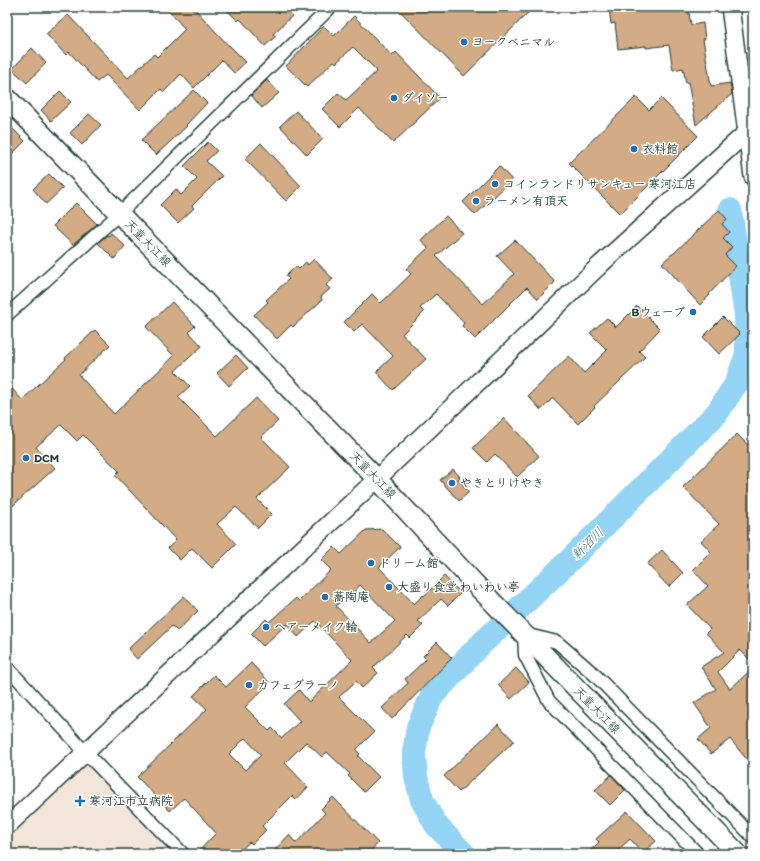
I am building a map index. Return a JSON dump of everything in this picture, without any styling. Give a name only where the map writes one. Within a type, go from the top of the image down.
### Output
[{"type":"main road","name":"天童大江線","points":[[7,98],[377,479],[478,587],[738,854]]},
{"type":"street","points":[[7,316],[119,214],[330,7]]},
{"type":"street","points":[[730,7],[753,177]]},
{"type":"street","points":[[7,826],[377,479],[601,264],[746,133]]},
{"type":"street","points":[[698,854],[549,701],[525,655],[520,630],[557,642],[595,675],[753,837]]},
{"type":"street","points":[[7,667],[85,752],[184,854]]},
{"type":"shaded area","name":"寒河江市立病院","points":[[81,756],[177,854],[7,854],[7,829]]},
{"type":"building","points":[[165,7],[193,7],[246,62],[234,73],[222,60],[194,88],[181,74],[164,92],[161,89],[140,110],[106,75],[97,82],[69,52],[66,55],[46,34],[68,15],[128,78],[154,54],[157,57],[185,29]]},
{"type":"building","points":[[224,7],[297,7],[290,14],[292,16],[273,34],[276,36],[265,46],[240,19],[238,21]]},
{"type":"building","name":"ヨークベニマル","points":[[396,7],[534,7],[464,76]]},
{"type":"building","points":[[609,7],[688,7],[691,25],[703,23],[705,39],[703,39],[711,86],[730,83],[732,94],[696,125],[688,82],[686,83],[683,68],[673,70],[669,45],[618,49],[615,23],[611,24]]},
{"type":"building","points":[[354,16],[392,56],[396,52],[440,98],[393,143],[359,108],[340,127],[322,109],[338,93],[346,100],[377,71],[353,47],[336,63],[334,61],[307,87],[286,66],[324,26],[334,36]]},
{"type":"building","points":[[32,48],[46,63],[27,83],[12,69]]},
{"type":"building","points":[[267,80],[279,93],[262,108],[251,95]]},
{"type":"building","points":[[194,90],[207,103],[186,125],[187,126],[156,155],[141,140]]},
{"type":"building","points":[[60,91],[71,102],[51,121],[41,110]]},
{"type":"building","name":"衣料館","points":[[636,97],[649,110],[661,98],[698,136],[620,214],[569,163]]},
{"type":"building","points":[[296,111],[323,139],[307,155],[280,126]]},
{"type":"building","points":[[89,114],[101,125],[82,145],[70,133]]},
{"type":"building","points":[[7,123],[25,141],[7,159]]},
{"type":"building","points":[[208,142],[217,151],[206,161],[222,176],[192,206],[194,208],[178,223],[160,205],[176,189],[181,195],[197,179],[184,166]]},
{"type":"building","points":[[261,143],[301,186],[286,201],[245,159]]},
{"type":"building","points":[[499,166],[512,180],[475,215],[463,202]]},
{"type":"building","points":[[49,174],[63,188],[46,204],[33,189]]},
{"type":"building","points":[[76,203],[97,224],[73,245],[53,226]]},
{"type":"building","points":[[719,210],[727,219],[722,224],[729,232],[723,238],[732,247],[725,255],[736,266],[700,305],[662,263]]},
{"type":"building","points":[[446,216],[462,233],[436,256],[483,304],[514,274],[497,256],[515,240],[555,282],[538,299],[527,287],[475,339],[462,326],[464,323],[436,294],[420,308],[424,312],[402,334],[426,359],[393,390],[376,372],[393,356],[362,324],[354,332],[344,322],[372,294],[381,303],[411,274],[406,269],[428,248],[421,240]]},
{"type":"building","points":[[111,233],[125,246],[114,259],[98,243]]},
{"type":"building","points":[[314,259],[333,279],[326,285],[330,289],[321,297],[322,300],[293,327],[291,325],[277,339],[254,315],[268,302],[266,300],[289,279],[286,276],[296,266],[299,269],[306,262],[308,265]]},
{"type":"building","points":[[172,302],[195,326],[189,332],[202,346],[175,371],[190,386],[178,397],[217,436],[256,398],[278,421],[261,437],[290,467],[257,499],[272,514],[258,528],[236,507],[217,524],[236,544],[212,568],[192,548],[180,560],[168,548],[176,540],[115,475],[119,471],[83,435],[77,441],[61,425],[36,447],[55,468],[7,511],[7,383],[22,400],[95,330],[110,345],[79,375],[114,414],[174,356],[146,327]]},
{"type":"building","points":[[637,306],[660,329],[639,351],[645,357],[594,406],[595,407],[578,424],[553,398],[541,410],[528,396],[569,356],[584,373],[607,350],[590,333],[607,318],[616,327]]},
{"type":"building","points":[[723,317],[740,334],[719,354],[703,337]]},
{"type":"building","points":[[236,355],[248,368],[229,386],[217,373]]},
{"type":"building","points":[[504,418],[539,456],[517,477],[495,454],[487,462],[473,448]]},
{"type":"building","points":[[737,434],[753,450],[753,663],[740,650],[718,672],[730,689],[753,668],[753,767],[730,739],[711,754],[698,739],[711,728],[694,703],[716,689],[701,667],[724,652],[706,633],[710,629],[687,605],[708,586],[693,570],[711,552],[701,541],[719,524],[683,487]]},
{"type":"building","points":[[453,469],[460,477],[458,479],[469,492],[459,501],[440,480]]},
{"type":"building","points":[[382,529],[400,547],[379,567],[414,604],[444,576],[461,593],[448,606],[441,599],[418,621],[423,625],[410,638],[407,635],[373,668],[378,673],[362,688],[356,681],[339,697],[374,732],[356,750],[360,754],[358,756],[379,777],[364,792],[348,776],[350,774],[327,752],[322,757],[306,742],[285,763],[308,787],[296,800],[292,796],[262,826],[266,830],[252,844],[249,842],[238,854],[196,854],[216,833],[184,798],[170,811],[137,777],[207,709],[193,696],[214,675],[226,687],[251,663],[270,683],[245,707],[269,731],[272,728],[282,738],[300,721],[284,704],[299,690],[309,702],[352,660],[315,621],[298,637],[287,624],[263,646],[251,634],[266,619],[269,622],[296,598],[299,601],[331,570],[321,560],[334,547],[341,554],[366,530]],"holes":[[[360,585],[395,621],[371,643],[336,606],[351,591],[353,593]],[[245,738],[261,755],[245,770],[229,754]]]},
{"type":"building","points":[[662,550],[683,573],[669,587],[647,564]]},
{"type":"building","points":[[184,596],[198,611],[177,631],[172,626],[137,659],[128,649]]},
{"type":"building","points":[[437,642],[452,658],[392,719],[382,708],[408,683],[405,679],[426,659],[423,656]]},
{"type":"building","points":[[516,668],[529,682],[511,699],[498,685]]},
{"type":"building","points":[[498,724],[514,741],[459,792],[444,776]]},
{"type":"building","points":[[611,775],[625,790],[610,805],[595,790]]},
{"type":"building","points":[[333,797],[378,843],[368,854],[271,854],[289,835],[296,843],[325,813],[321,809]]},
{"type":"building","points":[[627,811],[656,841],[643,853],[630,839],[614,854],[587,854],[599,842],[596,839]]},
{"type":"waterway","name":"新沼川","points":[[464,854],[436,825],[422,800],[416,777],[414,753],[418,727],[432,696],[477,648],[571,559],[717,413],[736,384],[747,354],[746,315],[730,210]]},
{"type":"place","name":"ヨークベニマル","points":[[464,42]]},
{"type":"place","name":"ダイソー","points":[[394,98]]},
{"type":"place","name":"衣料館","points":[[634,149]]},
{"type":"place","name":"コインランドリサンキュー 寒河江店","points":[[495,184]]},
{"type":"place","name":"ラーメン有頂天","points":[[476,201]]},
{"type":"place","name":"Bウェーブ","points":[[693,312]]},
{"type":"place","name":"DCM","points":[[26,458]]},
{"type":"place","name":"やきとりけやき","points":[[452,483]]},
{"type":"place","name":"ドリーム館","points":[[371,563]]},
{"type":"place","name":"大盛り食堂 わいわい亭","points":[[389,587]]},
{"type":"place","name":"蕎陶庵","points":[[325,597]]},
{"type":"place","name":"ヘアーメイク輪","points":[[266,627]]},
{"type":"place","name":"カフェグラーノ","points":[[249,685]]},
{"type":"place","name":"寒河江市立病院","points":[[80,801]]}]
